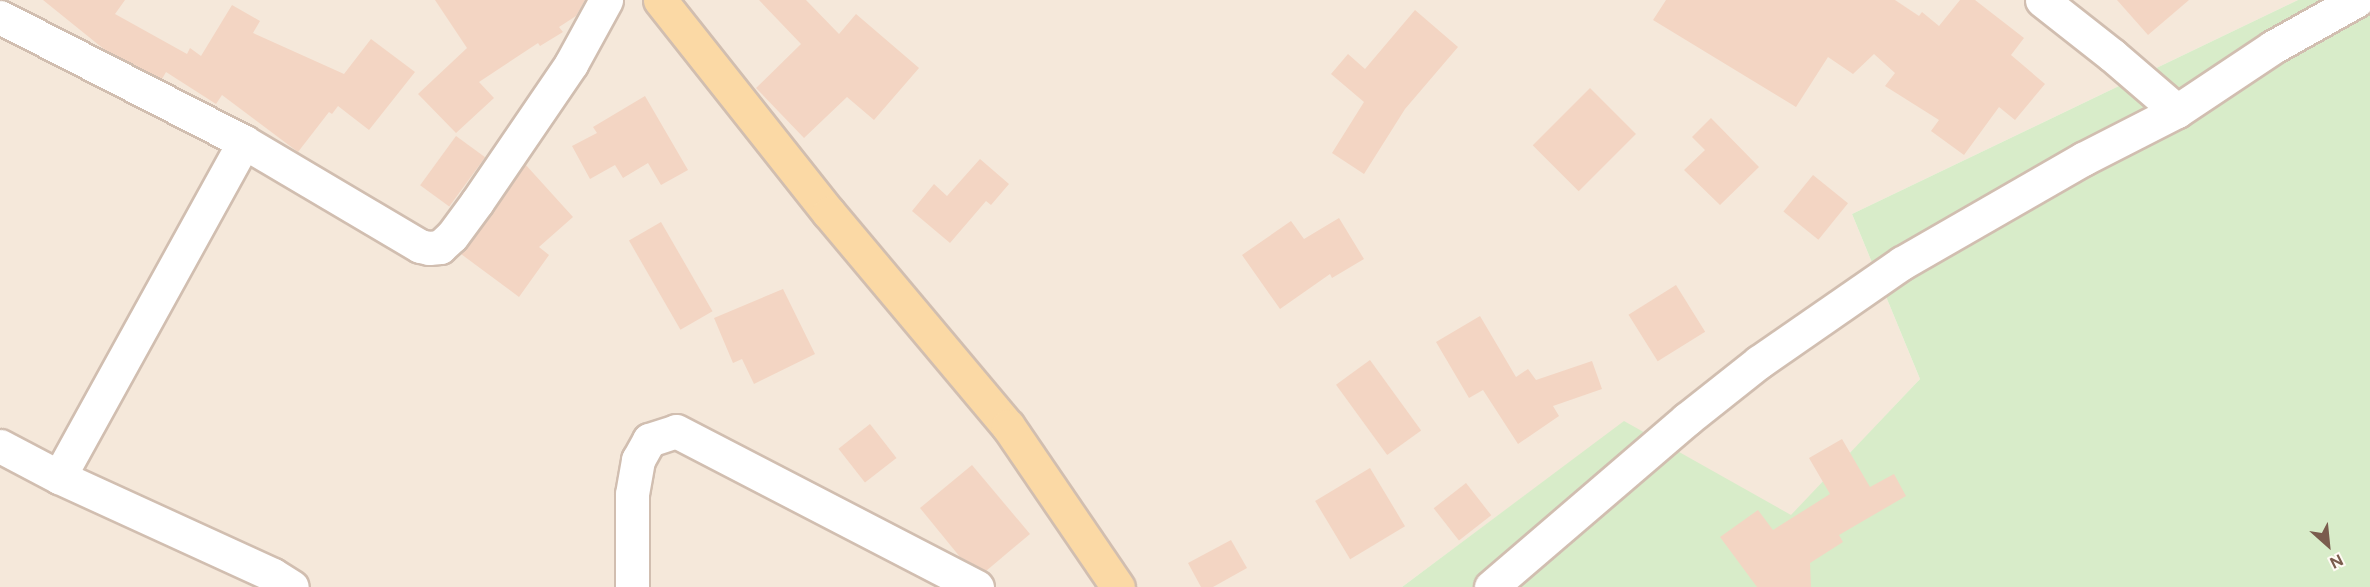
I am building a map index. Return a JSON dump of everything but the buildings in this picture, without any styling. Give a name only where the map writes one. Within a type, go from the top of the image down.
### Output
[{"type":"main road","points":[[660,0],[829,213],[1008,426],[1118,587]]},
{"type":"street","points":[[0,17],[244,142],[420,246],[440,247],[452,236],[477,202],[571,64],[606,0]]},
{"type":"street","points":[[2042,0],[2112,55],[2177,111]]},
{"type":"street","points":[[1491,587],[1687,419],[1759,362],[1902,263],[2083,159],[2177,111],[2273,47],[2357,0]]},
{"type":"street","points":[[59,477],[244,142]]},
{"type":"street","points":[[632,587],[632,494],[638,460],[648,440],[676,431],[977,587]]},
{"type":"street","points":[[0,446],[59,477],[273,575],[291,587]]},
{"type":"shaded area","points":[[0,0],[2298,0],[1852,214],[1920,379],[1791,516],[1624,422],[1402,587],[0,587]]},
{"type":"green space","points":[[2298,0],[2370,0],[2370,587],[1402,587],[1624,421],[1791,515],[1920,379],[1852,214]]}]
